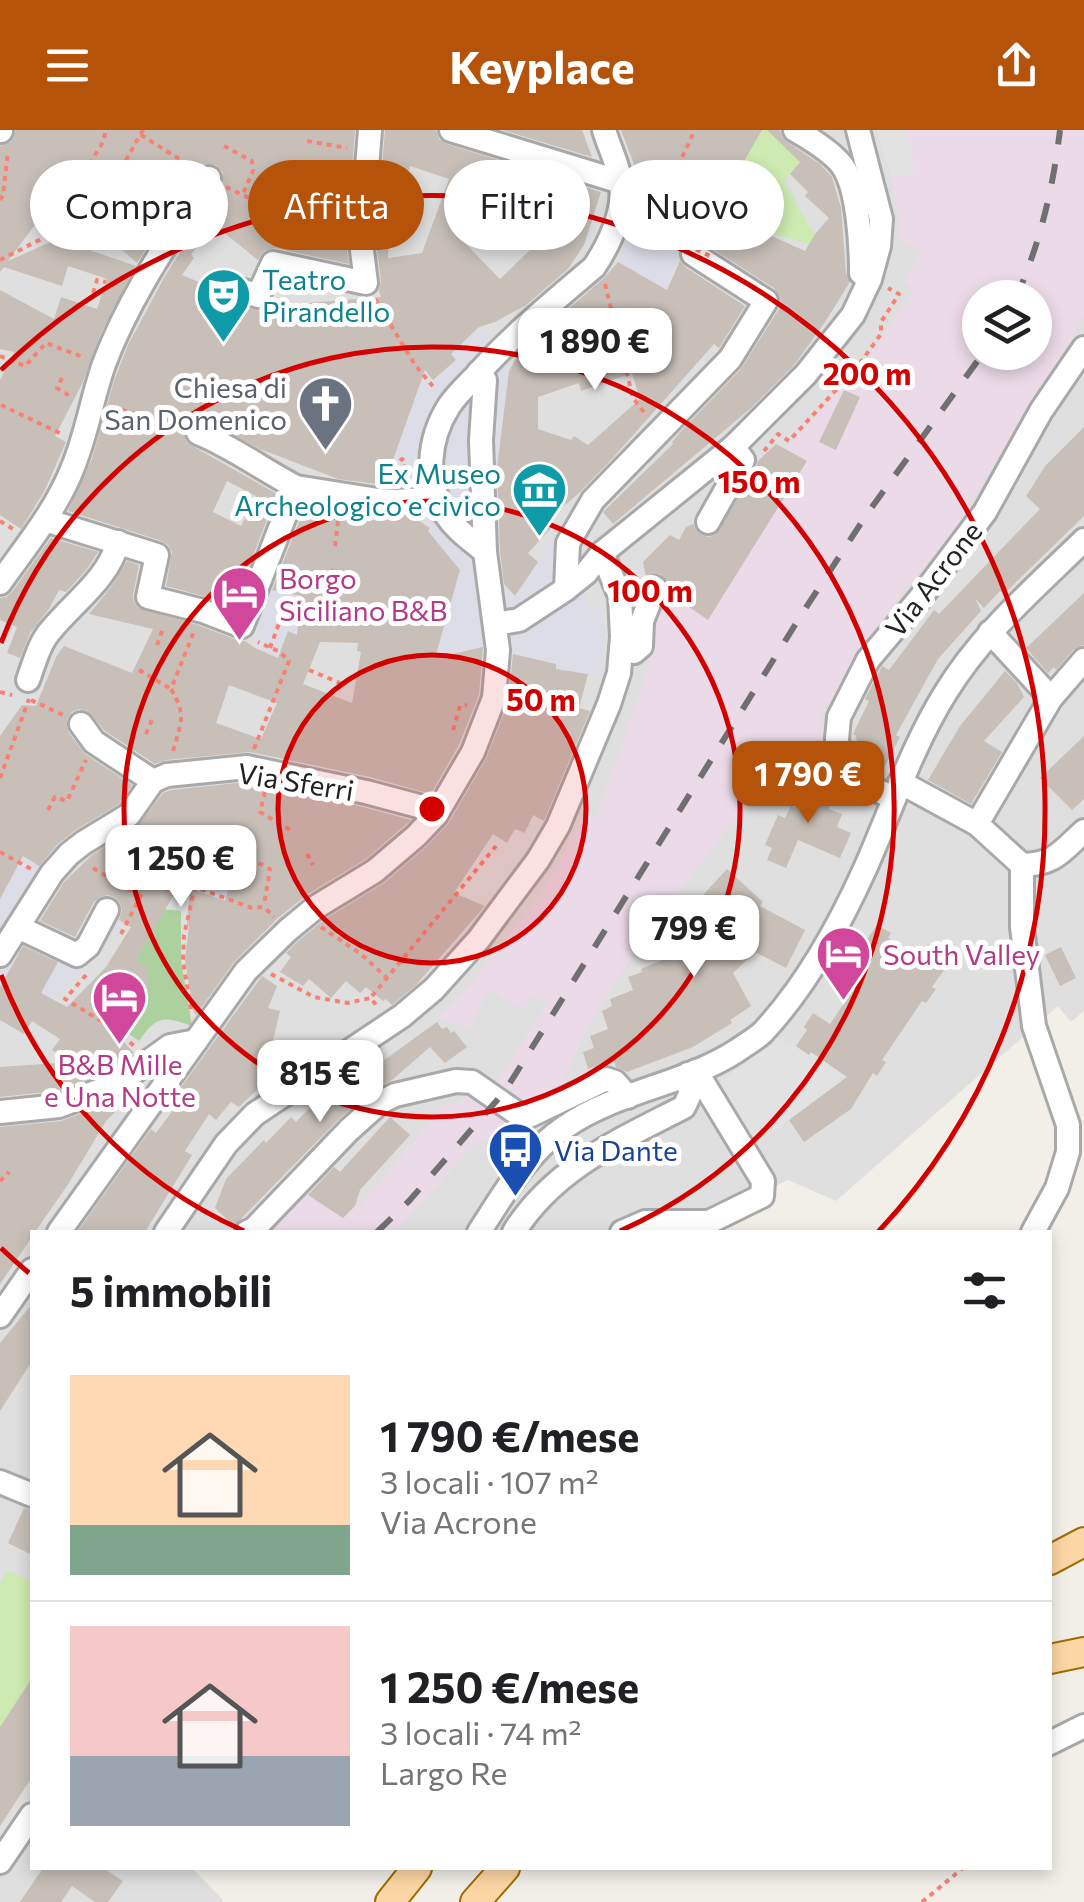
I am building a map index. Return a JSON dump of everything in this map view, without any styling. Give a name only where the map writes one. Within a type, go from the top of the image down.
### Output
[{"type":"main road","points":[[1052,1559],[1084,1542]]},
{"type":"main road","points":[[1052,1660],[1084,1652]]},
{"type":"main road","points":[[390,1902],[415,1870]]},
{"type":"main road","points":[[476,1902],[503,1870]]},
{"type":"street","points":[[451,130],[610,179]]},
{"type":"street","points":[[604,130],[614,160]]},
{"type":"street","points":[[795,130],[844,168],[859,226],[861,272],[870,278]]},
{"type":"street","points":[[495,624],[519,620],[586,573],[602,553],[736,443],[818,360],[853,315],[870,278],[881,219],[858,130]]},
{"type":"street","points":[[485,552],[458,530],[436,498],[431,453],[438,429],[450,405],[513,336],[594,267],[610,235]]},
{"type":"street","points":[[0,583],[72,472],[104,365],[163,250]]},
{"type":"street","points":[[244,291],[258,296],[273,263],[366,283],[361,250]]},
{"type":"street","points":[[566,589],[568,543],[593,500],[730,359],[766,301],[693,254],[694,250]]},
{"type":"street","name":"Via Acrone","points":[[1022,865],[977,824],[897,790],[860,782],[838,750],[836,738],[839,717],[868,660],[985,512],[1041,411],[1084,348]]},
{"type":"street","points":[[60,1230],[246,971],[316,907],[400,851],[436,815],[458,781],[494,698],[498,650],[485,552],[481,440],[486,380],[479,372]]},
{"type":"street","points":[[198,432],[296,486],[378,500],[436,498]]},
{"type":"street","points":[[708,522],[744,460],[736,443]]},
{"type":"street","points":[[44,520],[158,555],[148,596],[242,626],[296,486]]},
{"type":"street","points":[[480,1230],[515,1177],[565,1126],[718,1063],[760,1034],[832,935],[864,872],[897,790],[947,691],[990,632],[1084,540]]},
{"type":"street","points":[[28,690],[47,633],[91,588],[115,555],[118,542]]},
{"type":"street","points":[[167,1230],[226,1144],[256,1114],[390,1024],[434,988],[480,938],[538,860],[558,826],[610,704],[619,673],[620,596],[602,553]]},
{"type":"street","points":[[621,650],[634,652],[641,646],[642,620],[654,588]]},
{"type":"street","points":[[990,632],[1051,698]]},
{"type":"street","points":[[977,824],[1051,698],[1084,660]]},
{"type":"street","points":[[0,955],[52,872],[69,854],[129,815],[160,778],[87,733]]},
{"type":"street","name":"Via Sferri","points":[[160,778],[247,767],[366,792],[426,808],[436,815]]},
{"type":"street","points":[[1034,1230],[1057,1188],[1068,1152],[1068,1125],[1034,1026],[1022,927],[1022,865],[1052,860],[1084,830]]},
{"type":"street","points":[[18,926],[77,955],[88,946],[107,910]]},
{"type":"street","points":[[0,1112],[59,1106],[116,1082],[170,1046],[202,1033]]},
{"type":"street","points":[[515,1230],[554,1184],[599,1150],[684,1107],[692,1072]]},
{"type":"street","points":[[626,1230],[644,1222],[709,1222],[762,1196],[763,1180],[692,1072]]},
{"type":"street","points":[[252,1230],[349,1130],[379,1102],[395,1095],[456,1081],[472,1082],[518,1114],[529,1116],[606,1079],[628,1097]]},
{"type":"street","points":[[547,1141],[571,1171]]},
{"type":"street","points":[[0,1316],[30,1273]]},
{"type":"street","points":[[0,1482],[30,1494]]},
{"type":"street","points":[[1052,1742],[1084,1726]]},
{"type":"street","points":[[0,1862],[30,1818]]},
{"type":"path","points":[[0,130],[10,140],[0,200]]},
{"type":"path","points":[[93,160],[106,130]]},
{"type":"path","points":[[681,160],[695,130]]},
{"type":"path","points":[[0,260],[57,231],[80,230],[142,132],[183,160]]},
{"type":"path","points":[[308,141],[366,140]]},
{"type":"path","points":[[224,146],[252,161],[242,196]]},
{"type":"path","points":[[0,164],[7,166]]},
{"type":"path","points":[[228,188],[248,198]]},
{"type":"path","points":[[273,263],[278,250]]},
{"type":"path","points":[[697,250],[714,258]]},
{"type":"path","points":[[594,267],[602,275],[633,398],[658,432]]},
{"type":"path","points":[[93,293],[98,280],[106,282]]},
{"type":"path","points":[[366,283],[416,365],[450,405]]},
{"type":"path","points":[[736,443],[754,460],[778,434],[789,441],[858,366],[881,334],[882,322],[899,294]]},
{"type":"path","points":[[0,356],[25,366],[46,343],[104,365]]},
{"type":"path","points":[[94,402],[198,432]]},
{"type":"path","points":[[1,404],[82,444]]},
{"type":"path","points":[[390,476],[399,460],[405,460],[401,478]]},
{"type":"path","points":[[335,546],[341,493]]},
{"type":"path","points":[[0,521],[15,531]]},
{"type":"path","points":[[330,582],[332,569]]},
{"type":"path","points":[[171,689],[203,611]]},
{"type":"path","points":[[270,648],[281,618],[310,624]]},
{"type":"path","points":[[157,645],[163,629]]},
{"type":"path","points":[[247,767],[291,662],[280,652]]},
{"type":"path","points":[[139,670],[171,689],[181,706],[182,718],[160,778]]},
{"type":"path","points":[[309,670],[340,683]]},
{"type":"path","points":[[0,778],[28,690],[87,733],[67,802],[55,797],[48,810]]},
{"type":"path","points":[[452,730],[460,706],[467,705]]},
{"type":"path","points":[[146,734],[153,717]]},
{"type":"path","points":[[266,787],[260,812],[294,832]]},
{"type":"path","points":[[116,823],[134,862],[150,880],[192,897]]},
{"type":"path","points":[[202,1033],[193,1018],[183,960],[184,935],[207,844],[244,855],[270,869],[264,907]]},
{"type":"path","points":[[270,974],[314,997],[347,1003],[371,998],[496,846]]},
{"type":"path","points":[[0,852],[20,862]]},
{"type":"path","points":[[307,854],[313,866]]},
{"type":"path","points":[[93,868],[141,897]]},
{"type":"path","points":[[114,942],[150,880]]},
{"type":"path","points":[[195,887],[252,908],[264,907],[288,930]]},
{"type":"path","points":[[315,923],[361,954],[387,978]]},
{"type":"path","points":[[95,964],[65,1000],[116,1030],[149,1060]]},
{"type":"path","points":[[371,998],[390,1024]]},
{"type":"path","points":[[0,1181],[8,1172]]},
{"type":"path","points":[[922,1902],[961,1870]]},
{"type":"shaded area","points":[[0,130],[1084,130],[1084,1011],[1071,1022],[1058,1006],[836,1201],[788,1180],[681,1230],[30,1230],[30,1870],[194,1870],[223,1900],[0,1902]]},
{"type":"shaded area","points":[[876,130],[905,130],[915,171],[891,178]]},
{"type":"shaded area","points":[[905,130],[1084,130],[1084,315],[1052,368],[1052,280],[962,280],[962,370],[1051,370],[960,521],[901,593],[818,717],[824,728],[821,751],[784,759],[709,852],[642,941],[599,1008],[555,1095],[522,1104],[513,1126],[474,1145],[396,1230],[267,1230],[304,1192],[343,1217],[362,1204],[444,1105],[460,1102],[468,1090],[495,1086],[547,1004],[531,994],[525,1009],[490,988],[469,1028],[438,1018],[473,982],[534,903],[583,815],[596,819],[652,657],[647,655],[660,591],[677,605],[689,607],[708,619],[806,461],[786,448],[858,370],[915,291],[904,282],[922,249],[897,239],[900,229],[891,178],[915,171]]},
{"type":"shaded area","points":[[622,250],[685,250],[666,290],[618,262]]},
{"type":"shaded area","points":[[479,327],[512,366],[495,484],[502,582],[515,595],[556,535],[576,549],[586,573],[587,611],[600,607],[605,628],[598,677],[556,669],[556,663],[486,647],[435,657],[460,569],[428,531],[429,527],[395,510],[380,495],[421,382],[430,383],[456,360],[451,354]]},
{"type":"shaded area","points":[[268,589],[301,596],[330,615],[282,648],[277,657],[255,648]]},
{"type":"shaded area","points":[[196,832],[242,845],[233,874],[231,902],[179,887]]},
{"type":"shaded area","points":[[24,857],[62,878],[36,926],[80,941],[97,899],[117,909],[113,917],[124,923],[53,1000],[41,993],[59,959],[24,941],[0,986],[0,899]]},
{"type":"shaded area","points":[[777,1037],[811,1052],[843,1074],[834,1087],[757,1144],[716,1091],[716,1085]]},
{"type":"green space","points":[[762,130],[767,130],[800,162],[784,181],[784,160],[745,160]]},
{"type":"green space","points":[[784,181],[811,230],[821,240],[816,248],[784,237]]},
{"type":"green space","points":[[163,909],[181,911],[181,960],[192,1026],[161,1020],[139,1041],[126,1032],[149,985],[146,966],[135,961]]},
{"type":"green space","points":[[7,1571],[30,1580],[30,1681],[17,1702],[30,1712],[30,1716],[17,1736],[0,1725],[0,1584]]},
{"type":"building","points":[[16,130],[355,130],[353,160],[248,160],[248,250],[268,250],[258,260],[228,236],[228,160],[30,160],[30,232],[8,261],[32,250],[89,250],[136,266],[55,436],[66,442],[45,490],[21,529],[0,515],[0,380],[14,352],[0,349],[0,290],[54,319],[61,297],[97,309],[107,279],[68,266],[62,286],[4,267],[0,272],[0,146],[11,142]]},
{"type":"building","points":[[385,130],[436,130],[439,139],[498,160],[444,160],[444,177],[424,171],[424,160],[383,160]]},
{"type":"building","points":[[502,130],[582,130],[592,157]]},
{"type":"building","points":[[621,130],[762,130],[745,160],[632,160]]},
{"type":"building","points":[[767,130],[780,130],[787,142],[832,177],[841,208],[850,282],[795,364],[751,408],[613,524],[603,512],[673,444],[741,369],[779,309],[781,301],[774,288],[714,250],[784,250],[784,242],[805,251],[829,218],[805,196],[808,192],[790,174],[800,162]]},
{"type":"building","points":[[590,189],[601,192],[590,226]]},
{"type":"building","points":[[444,193],[444,250],[472,250],[500,279],[530,250],[581,250],[568,269],[526,305],[479,327],[451,354],[456,360],[433,380],[425,370],[384,485],[338,479],[260,449],[204,419],[188,422],[183,434],[187,443],[277,494],[233,607],[166,586],[172,552],[162,541],[68,511],[92,459],[128,345],[181,250],[194,250],[191,255],[194,258],[182,275],[229,292],[233,301],[254,310],[381,297],[377,250],[388,250],[388,258],[422,253]],"holes":[[[227,481],[256,496],[241,526],[213,512]]]},
{"type":"building","points":[[122,250],[145,250],[137,263]]},
{"type":"building","points":[[284,250],[347,250],[349,264]]},
{"type":"building","points":[[680,261],[745,306],[719,348],[714,344],[611,460],[547,521],[553,526],[528,553],[538,562],[515,596],[504,584],[497,468],[509,371],[528,344],[618,262],[667,290]],"holes":[[[632,373],[640,399],[588,445],[574,436],[571,440],[538,429],[538,397],[579,383],[581,391]]]},
{"type":"building","points":[[844,390],[860,397],[836,450],[819,442]]},
{"type":"building","points":[[1084,427],[1084,516],[1004,594],[1000,591],[984,608],[975,598],[981,611],[938,659],[896,735],[900,737],[880,775],[868,769],[859,758],[853,734],[882,666],[889,670],[934,610],[939,614],[1040,509],[1026,496],[1046,465]]},
{"type":"building","points":[[776,444],[807,461],[708,620],[667,599],[667,580],[660,574],[646,576],[643,562],[670,535],[679,540],[686,527],[693,524],[702,535],[716,534],[758,461]]},
{"type":"building","points":[[306,504],[376,515],[410,515],[430,528],[428,531],[460,570],[435,658],[483,647],[479,695],[459,745],[431,794],[250,752],[155,764],[105,731],[88,711],[79,709],[67,719],[69,733],[85,754],[132,785],[119,804],[74,831],[39,866],[23,856],[0,899],[0,736],[22,705],[36,706],[64,646],[132,673],[153,629],[89,614],[127,561],[139,565],[133,595],[138,608],[245,641],[278,658],[288,631],[297,635],[301,596],[272,590]],"holes":[[[320,642],[358,643],[357,651],[361,652],[352,703],[303,684]],[[229,685],[277,703],[261,739],[216,723]]]},
{"type":"building","points":[[51,538],[98,552],[66,592],[59,590],[30,633],[20,658],[7,653],[17,627],[0,620],[0,598],[12,592]]},
{"type":"building","points":[[1084,593],[1084,645],[1048,673],[1026,648]]},
{"type":"building","points":[[513,654],[556,664],[556,669],[588,674],[579,708],[590,711],[544,821],[533,815],[525,833],[515,829],[507,843],[493,834],[454,893],[485,906],[416,985],[392,1005],[366,987],[360,993],[346,981],[331,998],[309,979],[303,986],[280,972],[291,957],[286,953],[298,941],[325,919],[384,883],[448,824],[486,759],[508,703]]},
{"type":"building","points":[[1005,671],[1024,697],[984,741],[1002,752],[971,804],[928,780],[960,726]]},
{"type":"building","points":[[1084,736],[1084,799],[1072,810],[1040,778]]},
{"type":"building","points":[[808,780],[836,792],[829,809],[842,814],[837,827],[851,833],[840,858],[798,840],[786,868],[767,860],[772,848],[765,845],[778,815],[785,818],[791,806],[795,808]]},
{"type":"building","points":[[246,782],[411,820],[366,859],[308,894],[278,918],[234,962],[196,1015],[185,960],[190,888],[225,901],[241,847],[198,833],[182,881],[135,961],[147,966],[149,985],[122,1040],[134,1053],[100,1074],[56,1091],[0,1097],[0,1067],[72,1062],[52,1050],[60,1039],[32,1021],[24,1034],[0,1020],[0,987],[23,946],[58,962],[41,993],[67,1007],[106,967],[131,927],[119,920],[120,903],[107,895],[94,902],[75,937],[40,921],[64,882],[92,855],[137,827],[163,793]]},
{"type":"building","points":[[727,869],[763,902],[760,906],[805,930],[786,968],[755,952],[733,973],[751,1006],[730,1020],[732,1023],[693,1047],[627,1072],[616,1067],[614,1060],[588,1069],[583,1052],[594,1048],[590,1036],[608,1029],[602,1011],[612,1006],[610,999],[633,990],[628,977],[677,954],[669,938],[707,899],[703,895]]},
{"type":"building","points":[[877,925],[891,933],[888,938],[944,970],[932,987],[936,989],[926,1003],[922,1001],[882,1060],[886,1062],[877,1076],[873,1073],[851,1109],[804,1142],[789,1120],[847,1077],[796,1046],[813,1013],[830,1024],[870,965],[853,954]]},
{"type":"building","points":[[1061,947],[1076,978],[1060,986],[1045,955]]},
{"type":"building","points":[[262,976],[277,986],[268,1008],[280,1011],[272,1045],[288,1067],[239,1107],[231,1102],[216,1120],[209,1114],[185,1151],[192,1155],[146,1230],[78,1230],[151,1129],[156,1133],[185,1094],[179,1090]]},
{"type":"building","points":[[437,1022],[442,1029],[454,1031],[467,1047],[445,1063],[430,1047],[392,1080],[369,1092],[234,1226],[215,1208],[226,1179],[291,1117],[296,1122],[313,1104],[369,1071]]},
{"type":"building","points":[[114,1101],[120,1107],[106,1121],[36,1230],[30,1230],[30,1240],[0,1284],[0,1127],[61,1121]]},
{"type":"building","points":[[390,1117],[410,1135],[360,1190],[355,1206],[343,1218],[308,1195],[334,1167],[340,1172]]},
{"type":"building","points":[[30,1306],[30,1364],[0,1411],[0,1343]]},
{"type":"building","points":[[24,1508],[30,1510],[30,1554],[8,1543]]},
{"type":"building","points":[[30,1681],[30,1780],[0,1826],[0,1727]]},
{"type":"building","points":[[42,1870],[106,1870],[123,1881],[108,1902],[95,1902],[72,1886],[61,1902],[20,1902]]},
{"type":"railway","points":[[1023,280],[1044,216],[1060,130]]},
{"type":"railway","points":[[379,1230],[505,1091],[805,609],[867,514],[971,370]]},
{"type":"place","name":"Teatro Pirandello","points":[[223,344]]},
{"type":"place","name":"Chiesa di San Domenico","points":[[326,452]]},
{"type":"place","name":"Ex Museo Archeologico e civico","points":[[540,538]]},
{"type":"place","name":"Borgo Siciliano B&B","points":[[240,643]]},
{"type":"place","name":"South Valley","points":[[844,1003]]},
{"type":"place","name":"B&B Mille e Una Notte","points":[[120,1047]]},
{"type":"place","name":"Via Dante","points":[[515,1199]]}]
